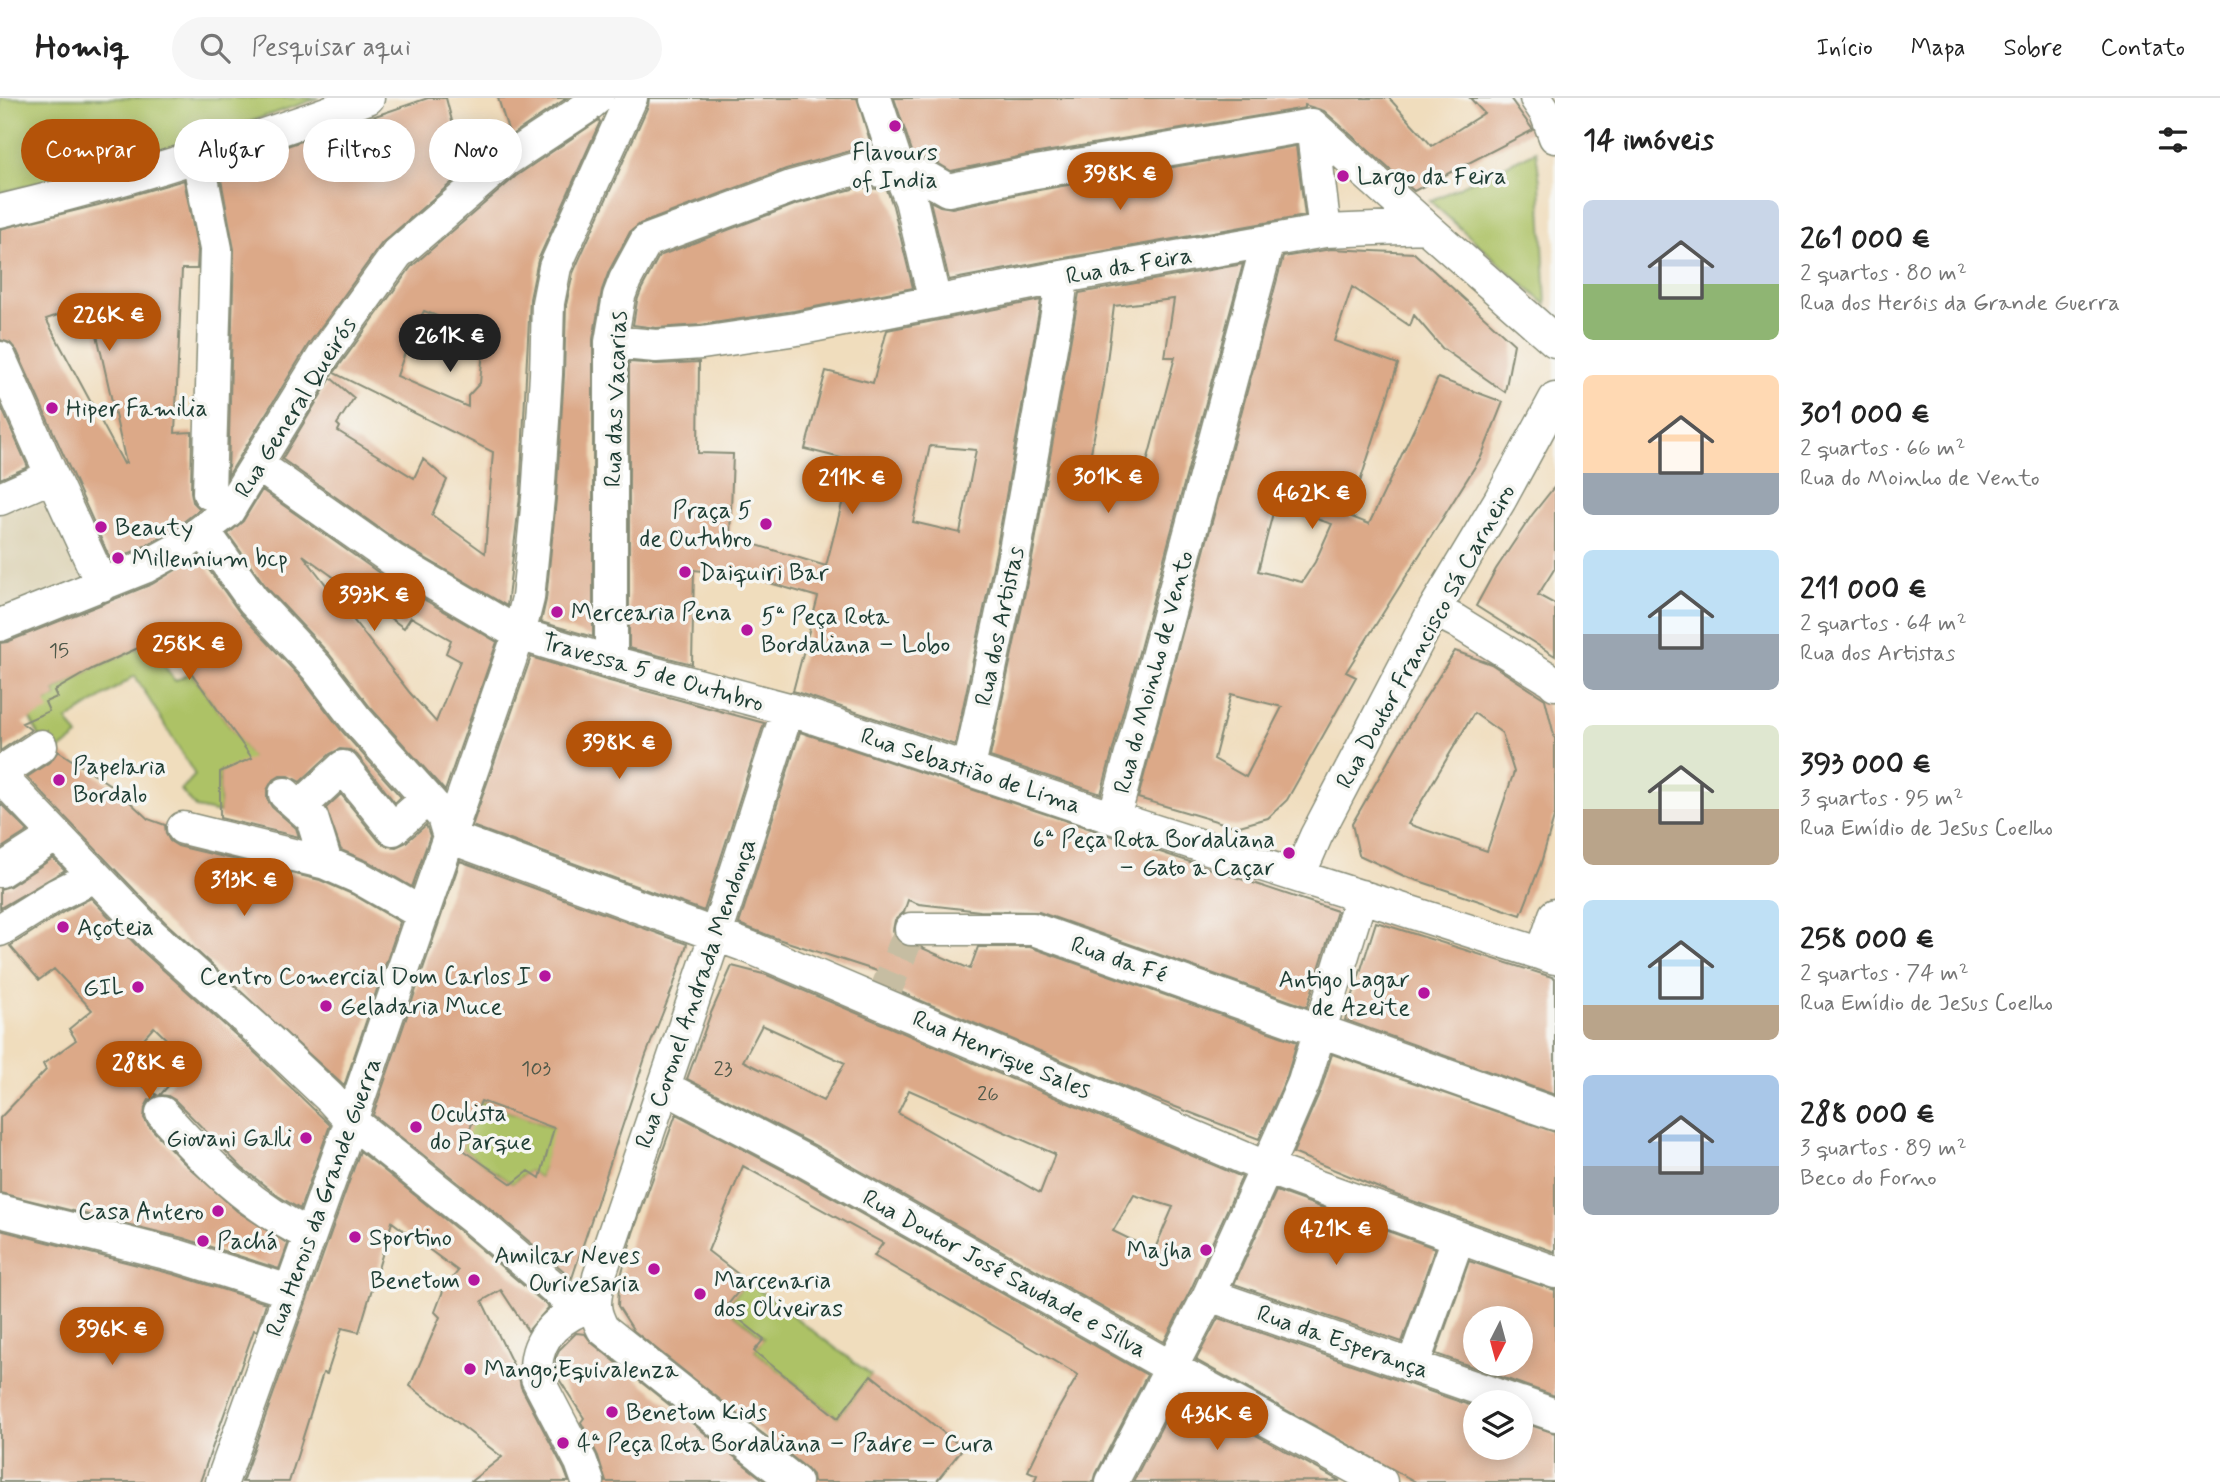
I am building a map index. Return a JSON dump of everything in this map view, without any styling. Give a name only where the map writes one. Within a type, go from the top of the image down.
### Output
[{"type":"street","points":[[289,128],[368,98]]},
{"type":"street","name":"Rua General Queirós","points":[[0,625],[145,567],[178,549],[228,511],[324,355],[397,254],[505,161],[597,98]]},
{"type":"street","name":"Rua Herois da Grande Guerra","points":[[222,1482],[351,1121],[519,634],[528,598],[538,498],[548,303],[555,267],[631,98]]},
{"type":"street","points":[[611,342],[656,346],[702,343],[797,330],[935,302],[911,200],[875,98]]},
{"type":"street","points":[[1536,98],[1546,113],[1555,137]]},
{"type":"street","points":[[1312,125],[1555,341]]},
{"type":"street","points":[[1312,125],[1325,231],[1426,226]]},
{"type":"street","name":"Rua das Vacarias","points":[[611,662],[611,342],[619,296],[646,241],[791,187],[859,168],[925,177],[948,190],[1030,173],[1312,125]]},
{"type":"street","points":[[0,211],[174,165]]},
{"type":"street","points":[[203,182],[216,249],[209,492]]},
{"type":"street","name":"Rua da Feira","points":[[935,302],[1325,231]]},
{"type":"street","name":"Rua do Moinho de Vento","points":[[1114,818],[1268,241]]},
{"type":"street","name":"Rua dos Artistas","points":[[970,768],[1014,556],[1062,277]]},
{"type":"street","points":[[0,358],[102,585]]},
{"type":"street","name":"Rua Doutor Francisco Sá Carneiro","points":[[1298,875],[1434,610],[1500,500],[1555,399]]},
{"type":"street","name":"Travessa 5 de Outubro","points":[[258,465],[393,560],[519,634],[611,662],[788,709]]},
{"type":"street","points":[[0,499],[52,476]]},
{"type":"street","points":[[203,530],[253,600],[316,667],[356,719],[443,816],[449,837]]},
{"type":"street","points":[[1434,610],[1555,684]]},
{"type":"street","name":"Rua Sebastião de Lima","points":[[788,709],[1114,818],[1548,956]]},
{"type":"street","name":"Rua Coronel Andrada Mendonça","points":[[591,1297],[716,933],[788,709]]},
{"type":"street","points":[[41,746],[0,775],[152,935],[330,1097],[351,1121],[474,1219],[591,1297],[595,1314],[603,1329],[795,1482]]},
{"type":"street","points":[[326,863],[312,818],[292,800],[343,768],[393,829],[428,799]]},
{"type":"street","points":[[183,828],[326,863],[360,878],[423,914]]},
{"type":"street","points":[[0,871],[56,835]]},
{"type":"street","name":"Rua Henrique Sales","points":[[449,837],[716,933],[1266,1168],[1555,1272]]},
{"type":"street","points":[[0,930],[56,895],[94,876]]},
{"type":"street","points":[[1112,1482],[1209,1295],[1304,1082],[1361,896]]},
{"type":"street","points":[[1548,956],[1555,915]]},
{"type":"street","name":"Rua da Fé","points":[[911,929],[1033,929],[1555,1114]]},
{"type":"street","name":"Rua Doutor José Saudade e Silva","points":[[664,1087],[805,1161],[1370,1480]]},
{"type":"street","points":[[162,1113],[193,1148],[231,1184],[273,1217],[310,1235]]},
{"type":"street","points":[[0,1211],[178,1256],[289,1291]]},
{"type":"street","points":[[1413,1365],[1458,1238]]},
{"type":"street","name":"Rua da Esperança","points":[[1209,1295],[1485,1390]]},
{"type":"street","points":[[588,1482],[581,1462],[537,1378],[536,1367],[547,1335],[557,1322],[591,1297]]},
{"type":"street","name":"Rua da Esperança","points":[[1533,1407],[1555,1415]]},
{"type":"shaded area","points":[[48,483],[93,582],[0,618],[0,505]]},
{"type":"green space","points":[[0,98],[319,98],[257,119],[174,119],[174,147],[160,151],[160,119],[21,119],[21,182],[42,182],[0,193]]},
{"type":"green space","points":[[1536,151],[1540,182],[1546,305],[1430,201]]},
{"type":"green space","points":[[149,643],[175,681],[191,673],[271,783],[220,772],[220,813],[196,808],[181,790],[195,775],[135,676],[67,720],[78,736],[58,751],[42,741],[30,719],[45,702],[57,697],[54,691],[92,669]]},
{"type":"green space","points":[[481,1101],[556,1129],[540,1178],[529,1171],[512,1184],[453,1143]]},
{"type":"green space","points":[[747,1281],[871,1375],[838,1418],[754,1351],[764,1338],[725,1308]]},
{"type":"building","points":[[428,98],[446,98],[451,119],[429,119],[429,182],[452,182],[382,243],[308,345],[228,476],[234,249],[221,182],[289,182],[289,145],[303,140],[303,182],[415,182],[415,119],[366,119]]},
{"type":"building","points":[[498,98],[567,98],[522,128],[522,119],[505,119]]},
{"type":"building","points":[[649,98],[857,98],[873,151],[854,150],[786,169],[640,224],[630,232],[602,290],[593,339],[593,637],[541,622],[546,600],[556,499],[566,305],[573,273],[648,106]]},
{"type":"building","points":[[894,98],[1389,98],[1432,146],[1484,113],[1470,98],[1510,98],[1533,130],[1414,191],[1324,111],[1305,105],[1305,108],[1027,155],[951,171],[934,161],[914,157]]},
{"type":"building","points":[[599,120],[538,260],[530,299],[520,496],[507,606],[403,545],[282,459],[331,378],[354,398],[337,424],[340,427],[338,431],[414,478],[423,459],[447,480],[432,515],[485,553],[493,452],[334,373],[411,267],[509,182],[522,182],[522,172]],"holes":[[[424,311],[465,327],[484,339],[480,383],[468,396],[468,407],[397,376],[410,338]]]},
{"type":"building","points":[[1296,146],[1305,216],[949,280],[930,201],[952,208],[1033,191]]},
{"type":"building","points":[[184,182],[198,251],[197,269],[182,269],[175,433],[192,432],[191,492],[193,502],[200,509],[168,534],[111,561],[17,351],[10,343],[0,340],[0,229]],"holes":[[[90,304],[126,463],[124,464],[46,319]]]},
{"type":"building","points":[[860,187],[887,190],[913,288],[794,311],[700,325],[656,328],[633,325],[637,301],[659,256],[797,204]]},
{"type":"building","points":[[1331,249],[1414,253],[1514,344],[1505,392],[1442,348],[1414,315],[1410,326],[1352,287],[1334,341],[1398,364],[1349,516],[1369,524],[1438,378],[1503,402],[1481,457],[1346,672],[1356,677],[1287,800],[1268,818],[1236,827],[1138,798],[1283,257]],"holes":[[[1275,505],[1332,524],[1315,562],[1302,582],[1258,571]],[[1231,694],[1282,707],[1246,777],[1214,759]]]},
{"type":"building","points":[[1243,264],[1101,794],[990,757],[1032,559],[1079,293]],"holes":[[[1174,299],[1165,357],[1175,357],[1139,492],[1085,483],[1104,385],[1114,306]]]},
{"type":"building","points":[[1041,300],[996,552],[955,745],[793,691],[818,597],[742,575],[694,570],[692,664],[629,648],[629,362],[699,362],[698,453],[733,454],[730,537],[826,566],[853,461],[805,449],[826,371],[873,383],[887,330]],"holes":[[[930,446],[976,450],[960,533],[913,522]]]},
{"type":"building","points":[[0,404],[28,467],[0,479]]},
{"type":"building","points":[[1555,486],[1555,568],[1538,595],[1555,604],[1555,656],[1476,606],[1496,569]]},
{"type":"building","points":[[262,490],[382,575],[497,642],[445,791],[370,707],[329,654],[267,588],[228,534],[243,521]],"holes":[[[303,555],[404,628],[411,617],[451,640],[446,653],[460,661],[436,722],[410,693]]]},
{"type":"building","points":[[199,556],[240,613],[302,679],[342,731],[401,797],[395,803],[357,755],[350,750],[340,749],[330,754],[300,782],[289,776],[280,776],[272,781],[267,790],[267,799],[272,807],[296,828],[299,837],[220,818],[220,772],[252,758],[173,647],[158,657],[149,643],[92,669],[54,691],[57,697],[45,702],[49,711],[22,723],[31,730],[0,751],[0,643],[152,584]]},
{"type":"building","points":[[1455,651],[1491,664],[1545,699],[1555,739],[1555,814],[1541,863],[1521,915],[1404,876],[1359,855],[1352,824]],"holes":[[[1474,713],[1502,733],[1514,772],[1487,851],[1408,824]]]},
{"type":"building","points":[[531,657],[764,723],[704,911],[472,826]]},
{"type":"building","points":[[800,732],[1337,911],[1307,1007],[1039,912],[980,911],[919,904],[908,900],[904,912],[895,920],[895,938],[901,944],[920,947],[970,969],[978,947],[1030,947],[1297,1042],[1287,1076],[1259,1139],[1134,1091],[877,982],[880,972],[739,924]]},
{"type":"building","points":[[58,751],[115,788],[148,819],[165,825],[170,841],[178,846],[320,880],[352,894],[400,922],[344,1086],[165,922],[27,777],[51,761]]},
{"type":"building","points":[[341,794],[386,846],[396,847],[405,843],[426,825],[430,836],[412,887],[369,862],[341,850],[326,808]]},
{"type":"building","points":[[0,803],[28,831],[0,849]]},
{"type":"building","points":[[53,858],[65,870],[0,908],[0,889],[10,886]]},
{"type":"building","points":[[460,861],[687,944],[646,1055],[572,1278],[373,1115]],"holes":[[[481,1101],[554,1128],[540,1178],[529,1171],[512,1184],[462,1149]]]},
{"type":"building","points":[[91,898],[140,949],[247,1045],[330,1125],[300,1209],[242,1168],[175,1100],[160,1095],[190,1062],[154,1027],[116,1069],[157,1095],[149,1100],[145,1107],[144,1118],[182,1161],[237,1211],[288,1244],[279,1269],[183,1238],[0,1193],[0,1118],[46,1070],[43,1064],[76,1040],[69,1029],[92,1010],[54,969],[39,980],[10,946]]},
{"type":"building","name":"Antigo Lagar de Azeite","points":[[1376,922],[1555,978],[1555,1095],[1345,1020]]},
{"type":"building","points":[[732,966],[767,975],[1242,1177],[1164,1342],[814,1145],[687,1079],[711,1013]],"holes":[[[762,1025],[845,1063],[823,1101],[743,1061]],[[909,1090],[1055,1154],[1040,1193],[898,1113]],[[1134,1195],[1173,1207],[1154,1251],[1113,1231]]]},
{"type":"building","points":[[1332,1054],[1555,1132],[1555,1252],[1396,1195],[1293,1153],[1321,1089]]},
{"type":"building","points":[[676,1114],[796,1177],[1147,1375],[1094,1482],[1034,1482],[1037,1475],[1028,1471],[1078,1375],[874,1256],[883,1243],[743,1166],[708,1251],[747,1281],[725,1308],[764,1339],[754,1351],[838,1418],[871,1375],[963,1448],[936,1482],[813,1482],[812,1475],[806,1468],[634,1331],[618,1306],[619,1283],[633,1233]]},
{"type":"building","points":[[360,1151],[549,1307],[528,1331],[501,1290],[482,1301],[519,1377],[521,1387],[569,1482],[470,1482],[502,1457],[410,1386],[440,1317],[435,1312],[443,1291],[458,1271],[392,1222],[359,1332],[342,1328],[327,1374],[323,1373],[289,1482],[242,1482]]},
{"type":"building","points":[[1276,1191],[1435,1248],[1402,1342],[1234,1284]]},
{"type":"building","points":[[0,1230],[173,1274],[266,1303],[200,1482],[0,1482]]},
{"type":"building","points":[[1469,1261],[1555,1290],[1555,1396],[1498,1376],[1533,1376],[1533,1306],[1463,1306],[1463,1364],[1436,1354]]},
{"type":"building","points":[[1218,1318],[1463,1403],[1463,1460],[1533,1460],[1533,1426],[1555,1433],[1555,1482],[1416,1482],[1196,1360]]},
{"type":"building","points":[[576,1333],[585,1334],[592,1343],[766,1482],[606,1482],[598,1456],[581,1422],[584,1418],[555,1373],[556,1357],[560,1349]]},
{"type":"building","points":[[1179,1393],[1340,1481],[1133,1482]]},
{"type":"tunnel","points":[[881,1002],[911,929]]},
{"type":"place","name":"Flavours of India","points":[[895,126]]},
{"type":"place","name":"Largo da Feira","points":[[1343,176]]},
{"type":"place","name":"Hiper Familia","points":[[52,408]]},
{"type":"place","name":"Praça 5 de Outubro","points":[[766,524]]},
{"type":"place","name":"Beauty","points":[[101,527]]},
{"type":"place","name":"Millennium bcp","points":[[118,558]]},
{"type":"place","name":"Daiquiri Bar","points":[[685,572]]},
{"type":"place","name":"Mercearia Pena","points":[[557,612]]},
{"type":"place","name":"5ª Peça Rota Bordaliana – Lobo","points":[[747,630]]},
{"type":"place","name":"Papelaria Bordalo","points":[[59,780]]},
{"type":"place","name":"6ª Peça Rota Bordaliana – Gato a Caçar","points":[[1289,853]]},
{"type":"place","name":"Açoteia","points":[[63,927]]},
{"type":"place","name":"Centro Comercial Dom Carlos I","points":[[545,976]]},
{"type":"place","name":"GIL","points":[[138,987]]},
{"type":"place","name":"Antigo Lagar de Azeite","points":[[1424,993]]},
{"type":"place","name":"Geladaria Muce","points":[[326,1006]]},
{"type":"place","name":"Oculista do Parque","points":[[416,1127]]},
{"type":"place","name":"Giovani Galli","points":[[306,1138]]},
{"type":"place","name":"Casa Antero","points":[[218,1211]]},
{"type":"place","name":"Sportino","points":[[355,1237]]},
{"type":"place","name":"Pachá","points":[[203,1241]]},
{"type":"place","name":"Majha","points":[[1206,1250]]},
{"type":"place","name":"Amilcar Neves Ourivesaria","points":[[654,1269]]},
{"type":"place","name":"Benetom","points":[[474,1280]]},
{"type":"place","name":"Marcenaria dos Oliveiras","points":[[700,1294]]},
{"type":"place","name":"Mango;Equivalenza","points":[[470,1369]]},
{"type":"place","name":"Benetom Kids","points":[[612,1412]]},
{"type":"place","name":"4ª Peça Rota Bordaliana – Padre – Cura","points":[[563,1443]]}]
